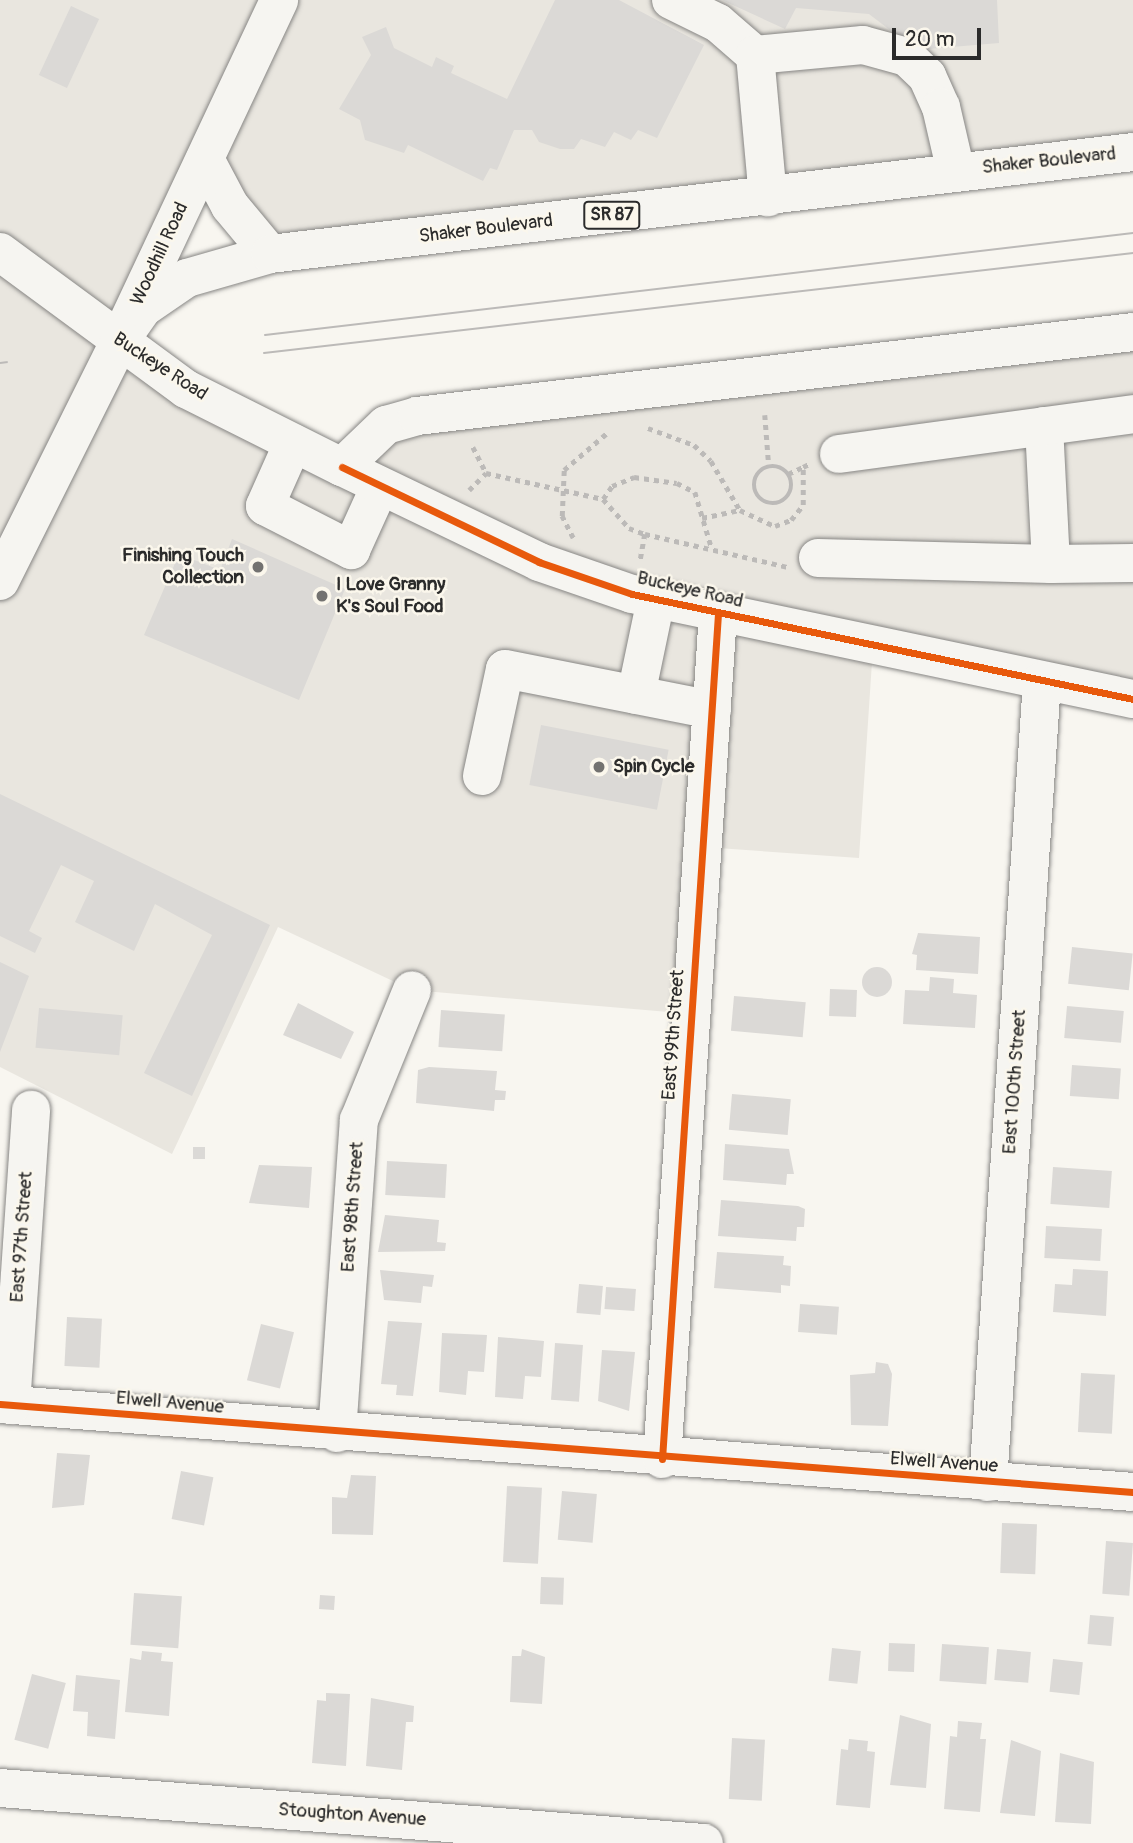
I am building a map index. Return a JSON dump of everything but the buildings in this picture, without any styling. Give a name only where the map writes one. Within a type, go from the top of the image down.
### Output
[{"type":"street","name":"Woodhill Road","points":[[0,581],[119,342],[279,0]]},
{"type":"street","points":[[671,0],[718,23],[755,55],[768,197]]},
{"type":"street","points":[[755,55],[863,45],[907,57],[927,76],[941,107],[956,172]]},
{"type":"street","name":"Shaker Boulevard","points":[[119,342],[143,308],[172,286],[270,254],[1133,152]]},
{"type":"street","points":[[205,159],[236,215],[270,254]]},
{"type":"street","name":"Buckeye Road","points":[[0,252],[186,389],[539,562],[656,599],[1133,699]]},
{"type":"street","points":[[342,467],[386,425],[417,416],[1133,331]]},
{"type":"street","points":[[839,454],[1133,414]]},
{"type":"street","points":[[1044,426],[1051,564]]},
{"type":"street","points":[[293,443],[265,506],[351,550],[380,486]]},
{"type":"street","points":[[808,564],[1133,563]]},
{"type":"street","points":[[636,695],[656,599]]},
{"type":"street","name":"East 99th Street","points":[[662,1459],[718,613]]},
{"type":"street","points":[[482,776],[505,669],[712,710]]},
{"type":"street","name":"East 100th Street","points":[[988,1482],[1042,681]]},
{"type":"street","name":"East 98th Street","points":[[337,1433],[359,1120],[412,990]]},
{"type":"street","name":"East 97th Street","points":[[5,1405],[31,1110]]},
{"type":"street","name":"Elwell Avenue","points":[[5,1405],[662,1459],[1133,1492]]},
{"type":"street","name":"Stoughton Avenue","points":[[0,1788],[704,1843]]},
{"type":"path","points":[[765,415],[769,467],[754,486],[770,504],[788,498],[788,474]]},
{"type":"path","points":[[648,428],[694,445],[711,461],[740,510],[775,526],[791,520],[803,505],[803,467]]},
{"type":"path","points":[[581,548],[562,516],[559,487],[577,453],[607,433]]},
{"type":"path","points":[[473,447],[486,473]]},
{"type":"path","points":[[769,467],[788,474],[839,454]]},
{"type":"path","points":[[486,473],[559,487],[603,499],[629,528],[645,534],[712,549],[808,564]]},
{"type":"path","points":[[468,490],[486,473]]},
{"type":"path","points":[[603,499],[611,486],[634,477],[677,483],[695,492],[712,549]]},
{"type":"path","points":[[702,518],[740,510]]},
{"type":"path","points":[[627,563],[639,566],[645,534]]},
{"type":"shaded area","points":[[0,0],[1133,0],[1133,152],[270,254],[206,160],[119,341],[342,467],[372,437],[1133,332],[1133,699],[873,647],[859,858],[703,847],[692,1014],[412,990],[278,927],[172,1154],[0,1067]]},
{"type":"tram line","points":[[265,335],[1133,233]]},
{"type":"tram line","points":[[264,353],[1133,253]]},
{"type":"tram line","points":[[0,363],[7,362]]},
{"type":"cycle path","points":[[342,467],[539,562],[632,594],[1133,699]]},
{"type":"cycle path","points":[[662,1459],[718,613]]},
{"type":"cycle path","points":[[0,1404],[1133,1492]]},
{"type":"place","name":"Finishing Touch Collection","points":[[258,567]]},
{"type":"place","name":"I Love Granny K's Soul Food","points":[[322,596]]},
{"type":"place","name":"Spin Cycle","points":[[599,767]]}]
